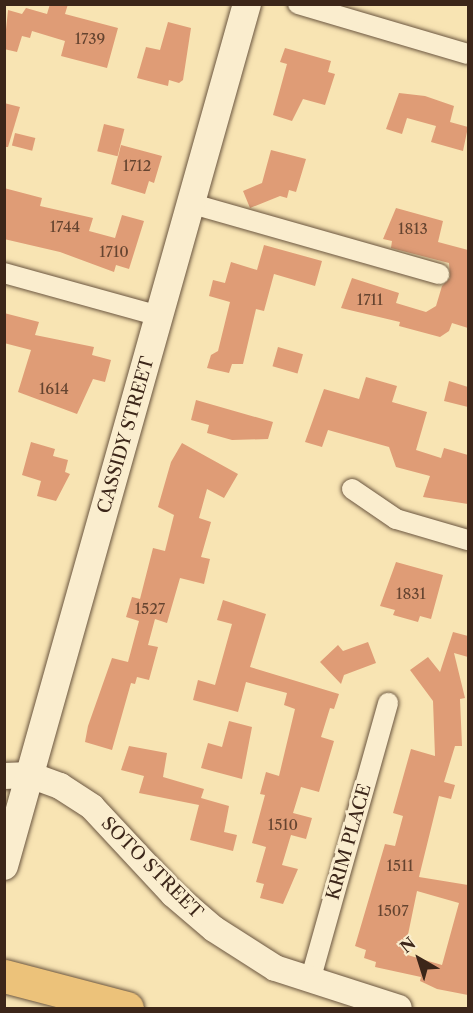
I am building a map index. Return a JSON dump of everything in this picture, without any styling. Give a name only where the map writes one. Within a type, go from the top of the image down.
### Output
[{"type":"highway","points":[[4,976],[127,1008]]},
{"type":"main road","name":"CASSIDY STREET","points":[[4,866],[17,775],[193,204],[248,4]]},
{"type":"street","points":[[298,4],[468,54]]},
{"type":"street","points":[[193,204],[439,274]]},
{"type":"street","points":[[4,273],[159,316]]},
{"type":"street","points":[[352,489],[396,519],[468,540]]},
{"type":"street","name":"KRIM PLACE","points":[[310,981],[388,703]]},
{"type":"street","name":"SOTO STREET","points":[[17,775],[60,786],[92,807],[173,894],[214,929],[275,968],[399,1008]]},
{"type":"building","points":[[50,4],[68,4],[65,14],[118,28],[107,68],[61,56],[65,41],[32,31],[30,38],[22,36],[17,52],[4,49],[8,10],[22,14],[26,8],[47,14]]},
{"type":"building","points":[[168,22],[191,28],[183,80],[179,83],[169,80],[168,86],[137,78],[146,47],[160,50]]},
{"type":"building","points":[[285,48],[331,61],[328,72],[335,74],[325,105],[303,99],[292,121],[273,115],[287,64],[280,62]]},
{"type":"building","points":[[399,93],[425,96],[454,106],[450,122],[468,127],[463,151],[431,142],[436,126],[407,118],[402,134],[386,129]]},
{"type":"building","points":[[4,103],[20,107],[8,147],[4,147]]},
{"type":"building","points":[[104,124],[124,129],[118,156],[97,151]]},
{"type":"building","points":[[15,133],[35,138],[32,151],[12,146]]},
{"type":"building","points":[[121,145],[162,156],[154,183],[149,181],[145,194],[111,184]]},
{"type":"building","points":[[271,150],[306,159],[296,192],[289,190],[287,198],[280,196],[250,208],[243,191],[262,183]]},
{"type":"building","points":[[4,188],[42,198],[40,206],[93,218],[89,231],[115,238],[122,215],[144,221],[129,269],[116,265],[114,272],[60,252],[4,239]]},
{"type":"building","points":[[396,208],[443,221],[438,242],[468,250],[468,328],[452,323],[449,331],[440,337],[399,326],[400,322],[341,308],[352,278],[399,293],[396,303],[426,312],[436,306],[442,286],[450,278],[449,263],[391,248],[392,241],[383,239]]},
{"type":"building","points":[[264,245],[322,261],[315,286],[274,274],[264,311],[256,309],[243,364],[232,364],[229,373],[207,368],[211,355],[218,351],[230,302],[209,296],[213,280],[225,283],[231,262],[257,270]]},
{"type":"building","points":[[4,313],[39,322],[35,335],[94,347],[92,355],[111,360],[105,382],[93,379],[77,414],[18,392],[31,350],[4,343]]},
{"type":"building","points":[[278,347],[303,354],[297,373],[272,366]]},
{"type":"building","points":[[366,377],[397,386],[392,402],[427,412],[416,450],[441,458],[444,448],[468,455],[468,504],[423,497],[430,476],[396,467],[389,447],[328,430],[322,447],[305,442],[324,389],[359,399]]},
{"type":"building","points":[[449,381],[468,387],[468,407],[444,401]]},
{"type":"building","points":[[196,400],[273,422],[268,439],[232,440],[207,433],[209,425],[191,420]]},
{"type":"building","points":[[31,442],[55,449],[53,456],[68,460],[65,472],[70,474],[56,501],[37,496],[41,481],[22,475]]},
{"type":"building","points":[[182,443],[238,474],[224,498],[207,489],[199,518],[211,522],[201,557],[210,559],[204,584],[180,578],[167,623],[155,619],[148,645],[158,647],[149,680],[137,677],[135,684],[131,683],[112,750],[85,742],[88,726],[112,658],[128,662],[139,621],[126,617],[132,597],[140,599],[153,548],[165,551],[174,515],[158,507],[171,462]]},
{"type":"building","points":[[396,562],[443,575],[431,619],[420,616],[418,622],[393,615],[395,610],[380,606]]},
{"type":"building","points":[[223,600],[266,614],[250,667],[339,694],[334,709],[330,708],[321,737],[334,741],[319,792],[301,787],[293,813],[312,818],[306,839],[291,835],[282,865],[298,869],[283,904],[260,898],[264,884],[256,882],[266,847],[252,843],[265,795],[260,794],[266,772],[279,776],[295,709],[284,705],[287,693],[246,682],[238,712],[193,700],[198,680],[215,685],[232,624],[217,620]]},
{"type":"building","points":[[453,632],[468,636],[468,657],[454,653],[465,698],[460,699],[462,746],[455,746],[444,782],[455,785],[451,799],[439,796],[419,877],[468,885],[468,995],[437,989],[420,981],[421,977],[375,967],[376,962],[364,958],[366,950],[355,946],[385,844],[395,846],[403,816],[393,813],[411,749],[435,756],[433,701],[410,670],[428,657],[440,672]],"holes":[[[417,891],[459,903],[442,965],[404,954]]]},
{"type":"building","points":[[368,642],[376,663],[344,675],[341,684],[320,662],[338,645],[343,651]]},
{"type":"building","points":[[229,721],[252,727],[242,779],[201,768],[208,743],[222,747]]},
{"type":"building","points":[[129,746],[167,753],[163,777],[204,789],[201,798],[229,806],[224,832],[237,835],[233,851],[190,840],[199,805],[139,793],[144,776],[121,770]]}]
